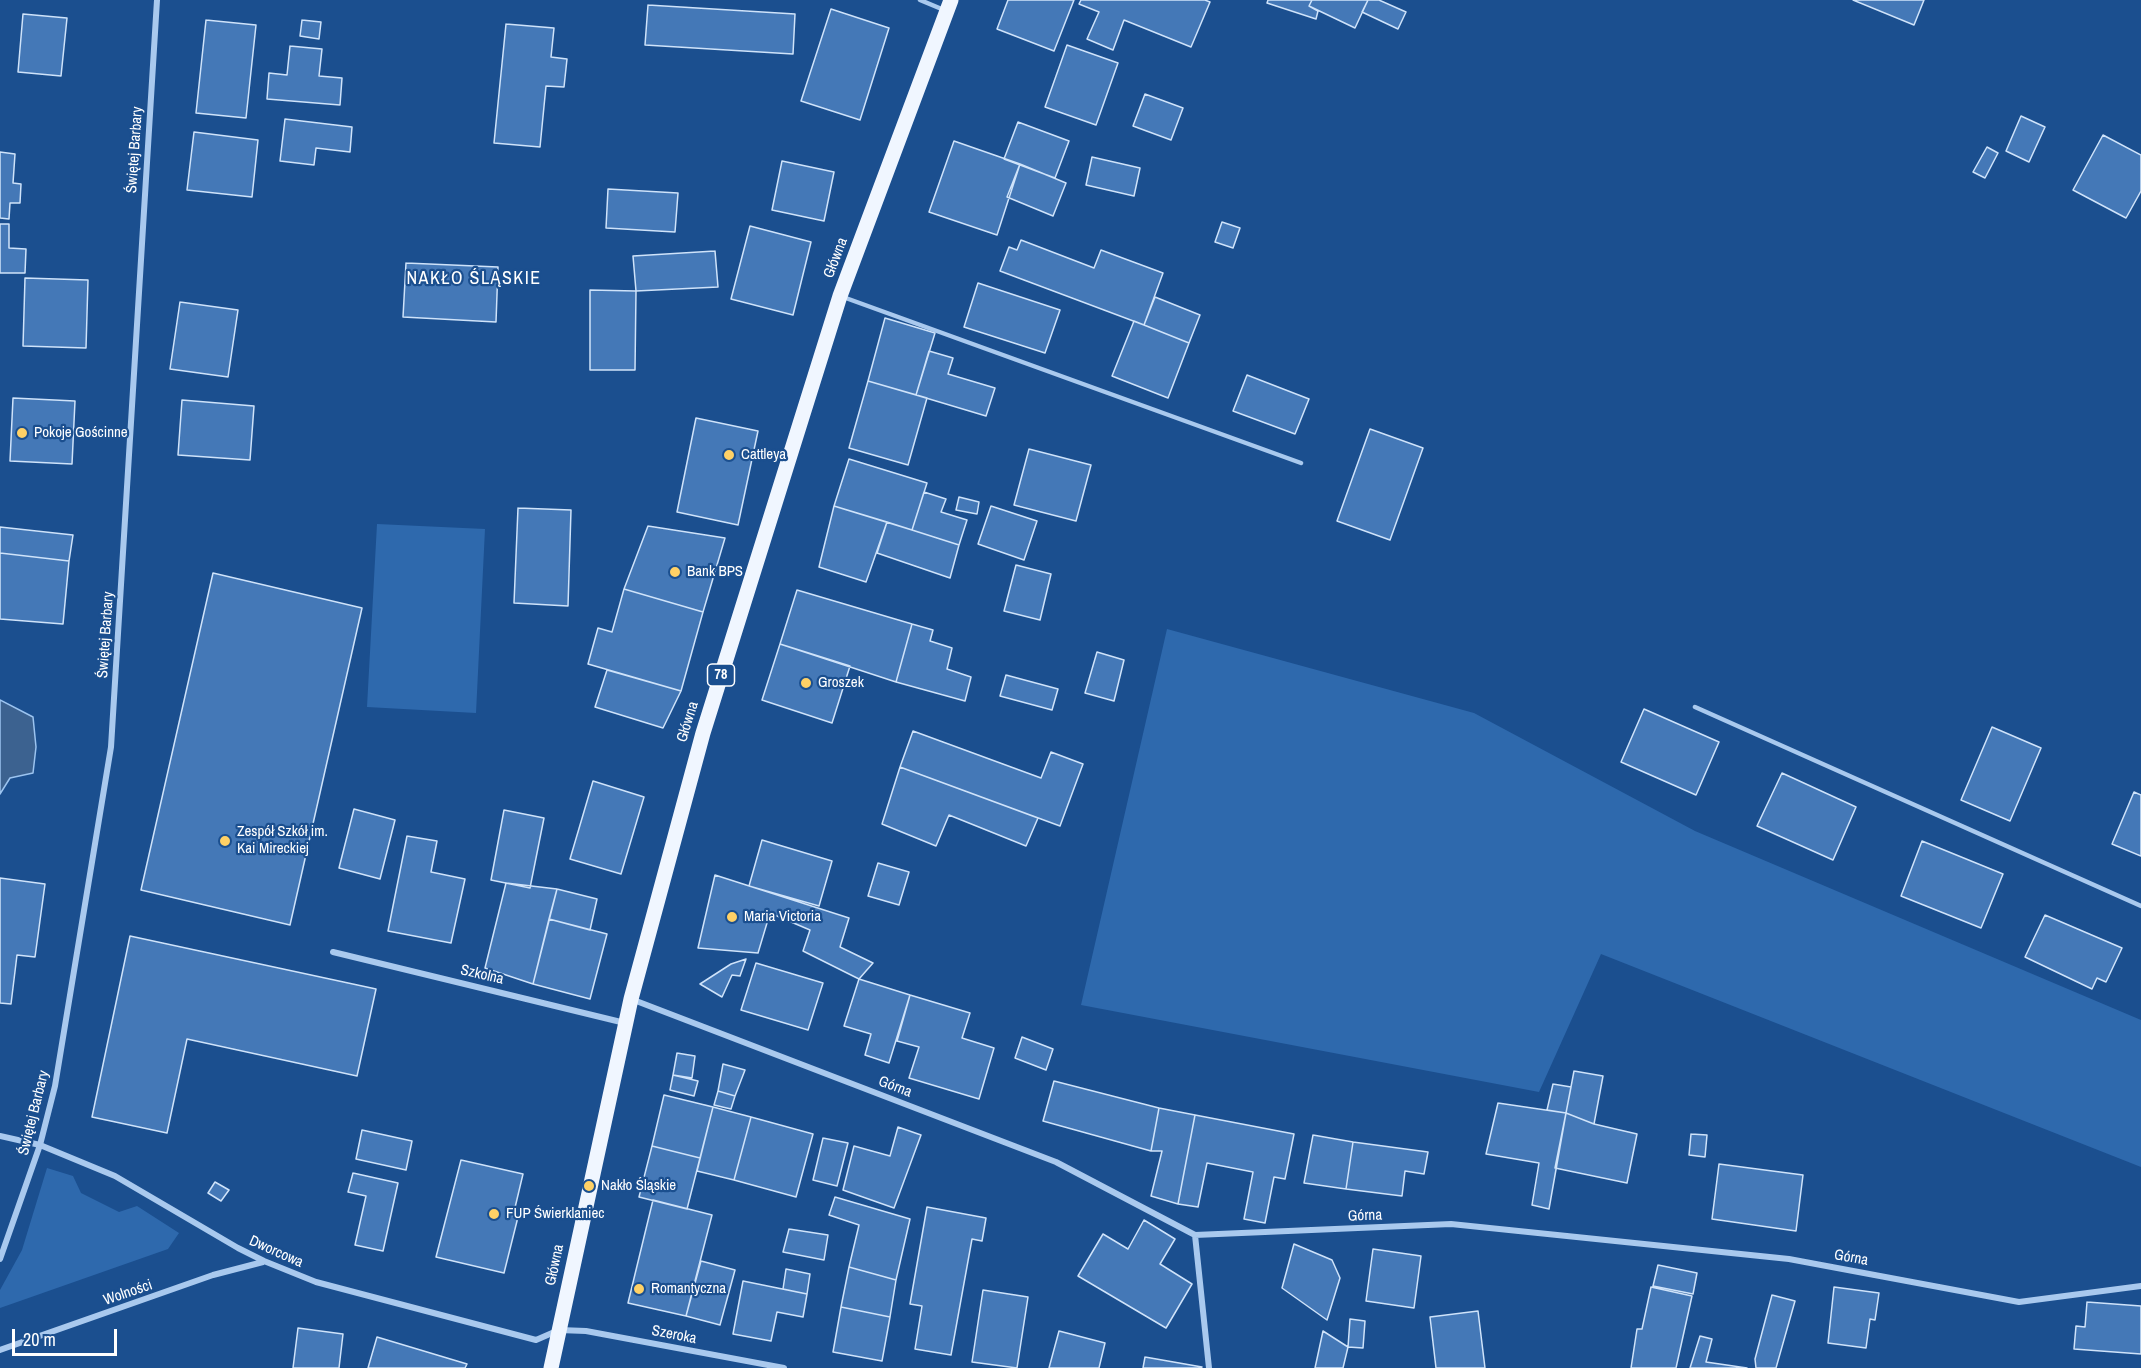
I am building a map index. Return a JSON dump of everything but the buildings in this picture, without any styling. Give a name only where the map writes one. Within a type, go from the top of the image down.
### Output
[{"type":"main road","name":"Główna","points":[[551,1368],[625,1023],[703,733],[840,296],[949,5]]},
{"type":"street","name":"Świętej Barbary","points":[[0,1259],[40,1145],[55,1086],[111,747],[157,0]]},
{"type":"street","name":"Szkolna","points":[[333,952],[625,1023]]},
{"type":"street","name":"Górna","points":[[631,999],[1056,1162],[1195,1235],[1451,1224],[1789,1259],[2019,1302],[2141,1286]]},
{"type":"street","name":"Dworcowa","points":[[0,1136],[40,1145],[116,1176],[264,1262],[316,1282],[536,1340],[559,1330]]},
{"type":"street","points":[[1195,1235],[1209,1368]]},
{"type":"street","name":"Wolności","points":[[0,1350],[213,1275],[264,1262]]},
{"type":"street","name":"Szeroka","points":[[559,1330],[586,1331],[784,1368]]},
{"type":"lane","points":[[920,0],[949,5]]},
{"type":"lane","points":[[840,296],[1300,463]]},
{"type":"lane","points":[[1695,707],[2141,906]]},
{"type":"shaded area","points":[[377,524],[485,529],[476,713],[367,707]]},
{"type":"shaded area","points":[[1167,629],[1474,713],[1695,831],[2141,1020],[2141,1167],[1601,954],[1539,1092],[1081,1005]]},
{"type":"shaded area","points":[[0,700],[33,717],[36,747],[33,773],[10,778],[0,794]]},
{"type":"shaded area","points":[[47,1168],[73,1176],[81,1193],[119,1212],[137,1206],[179,1233],[168,1249],[0,1308],[0,1290],[22,1250]]},
{"type":"place","name":"Pokoje Gościnne","points":[[22,433]]},
{"type":"place","name":"Cattleya","points":[[729,455]]},
{"type":"place","name":"Bank BPS","points":[[675,572]]},
{"type":"place","name":"Groszek","points":[[806,683]]},
{"type":"place","name":"Zespół Szkół im. Kai Mireckiej","points":[[225,841]]},
{"type":"place","name":"Maria Victoria","points":[[732,917]]},
{"type":"place","name":"Nakło Śląskie","points":[[589,1186]]},
{"type":"place","name":"FUP Świerklaniec","points":[[494,1214]]},
{"type":"place","name":"Romantyczna","points":[[639,1289]]},
{"type":"district","name":"NAKŁO ŚLĄSKIE","points":[[474,279]]}]
